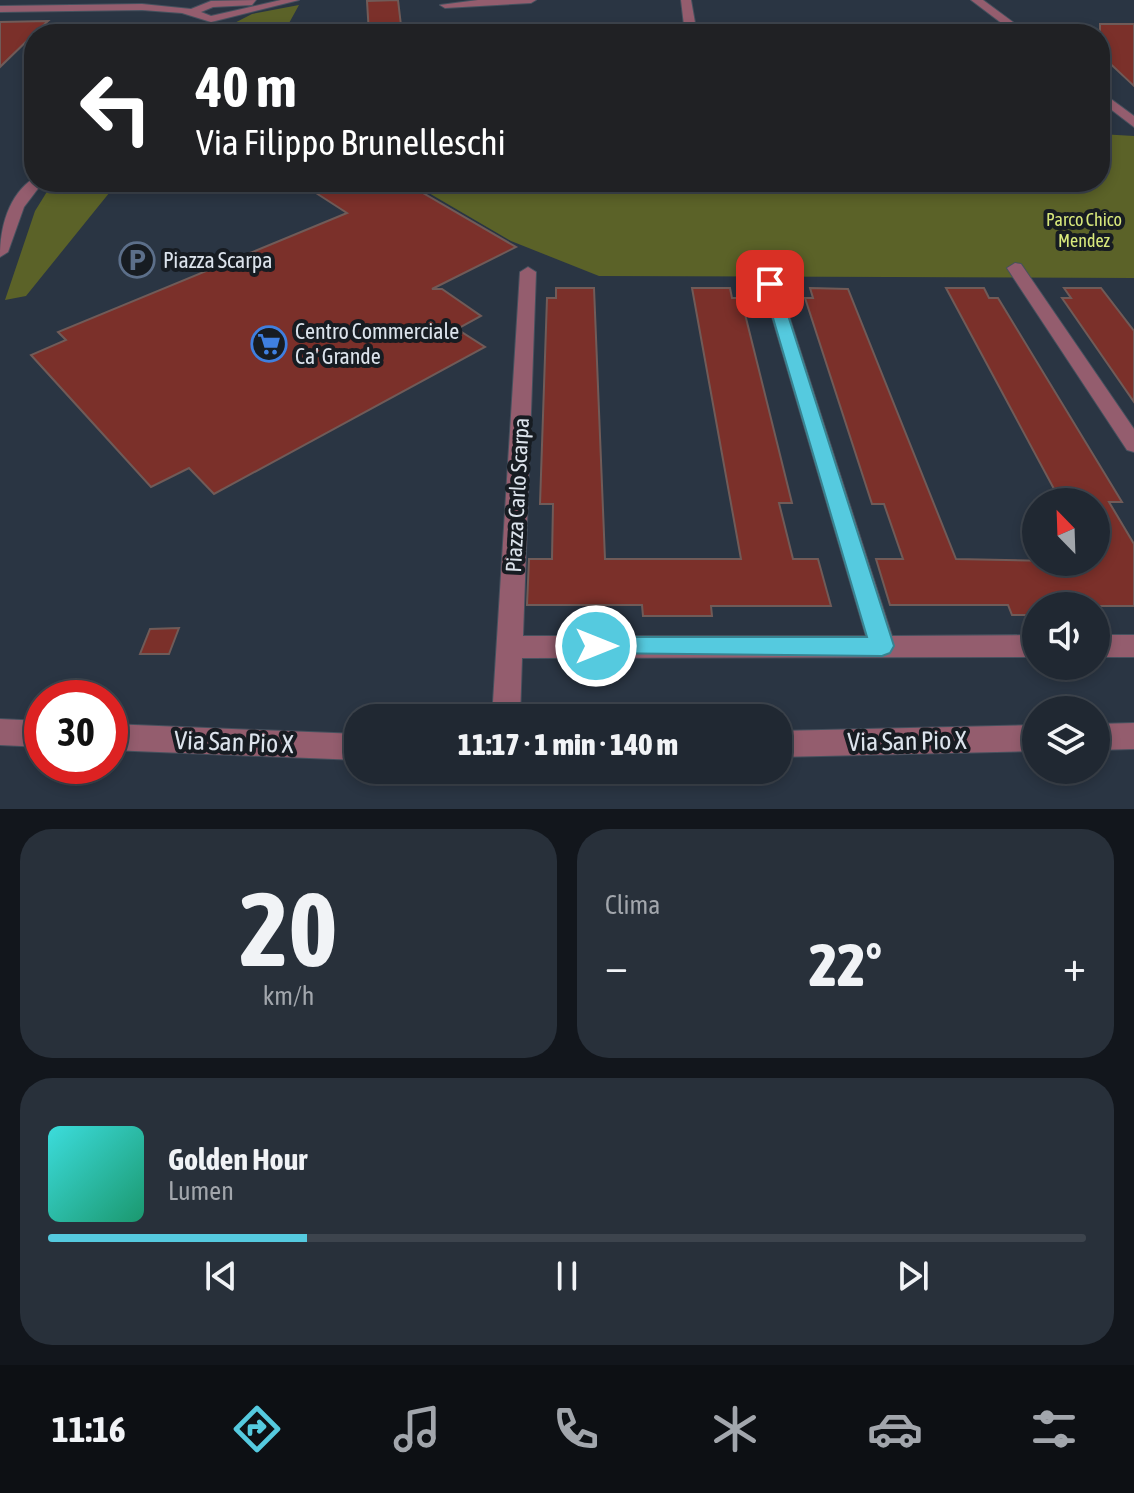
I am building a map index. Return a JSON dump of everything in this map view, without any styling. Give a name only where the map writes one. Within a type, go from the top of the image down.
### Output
[{"type":"street","points":[[142,7],[196,21],[229,17],[238,8],[277,0]]},
{"type":"street","points":[[0,9],[211,4],[238,8],[294,0]]},
{"type":"street","points":[[445,5],[531,0]]},
{"type":"street","points":[[686,0],[690,24]]},
{"type":"street","points":[[976,0],[1009,24]]},
{"type":"street","points":[[196,21],[211,4]]},
{"type":"street","points":[[1110,103],[1134,123]]},
{"type":"street","points":[[0,252],[17,207],[28,192]]},
{"type":"street","points":[[765,266],[882,646]]},
{"type":"street","points":[[1015,268],[1134,445]]},
{"type":"street","name":"Piazza Carlo Scarpa","points":[[507,704],[528,272]]},
{"type":"street","points":[[509,647],[1022,646]]},
{"type":"street","points":[[1110,646],[1134,646]]},
{"type":"street","points":[[0,732],[24,733]]},
{"type":"street","points":[[1110,737],[1134,736]]},
{"type":"street","name":"Via San Pio X","points":[[128,738],[344,746]]},
{"type":"street","name":"Via San Pio X","points":[[792,744],[1022,738]]},
{"type":"green space","points":[[299,5],[289,24],[232,24],[252,14]]},
{"type":"green space","name":"Parco Chico Mendez","points":[[1110,135],[1134,136],[1134,278],[599,276],[511,241],[427,192],[1110,192]]},
{"type":"green space","points":[[47,192],[110,192],[26,296],[5,300],[35,211]]},
{"type":"building","points":[[398,0],[401,24],[368,24],[367,1]]},
{"type":"building","points":[[48,21],[45,24],[24,24],[24,44],[0,67],[0,22]]},
{"type":"building","points":[[1110,24],[1134,24],[1134,86],[1110,63]]},
{"type":"building","name":"Centro Commerciale Ca' Grande","points":[[314,192],[421,192],[516,247],[432,289],[442,289],[481,316],[457,329],[485,347],[214,494],[189,468],[151,487],[31,355],[66,340],[58,332],[347,213]]},
{"type":"building","points":[[556,288],[594,288],[605,559],[741,559],[692,288],[730,288],[732,298],[741,298],[792,503],[779,503],[793,559],[818,559],[831,606],[711,606],[712,616],[643,616],[642,605],[527,605],[529,559],[552,559],[553,504],[540,504],[547,298],[556,298]]},
{"type":"building","points":[[810,288],[848,289],[956,559],[1022,560],[1022,576],[1110,576],[1110,504],[1134,544],[1134,606],[1110,606],[1110,592],[1022,592],[1022,615],[1012,615],[1008,605],[890,605],[876,559],[903,559],[884,504],[872,504],[805,298],[813,298]]},
{"type":"building","points":[[946,288],[984,288],[989,298],[998,298],[1122,502],[1110,502],[1110,488],[1053,488]]},
{"type":"building","points":[[1064,288],[1101,288],[1134,331],[1134,402],[1062,298],[1071,298]]},
{"type":"building","points":[[179,628],[169,654],[140,654],[150,629]]},
{"type":"place","name":"Piazza Scarpa","points":[[137,260]]},
{"type":"place","name":"Centro Commerciale Ca' Grande","points":[[269,344]]},
{"type":"route","points":[[596,646],[882,646],[770,284]]}]
